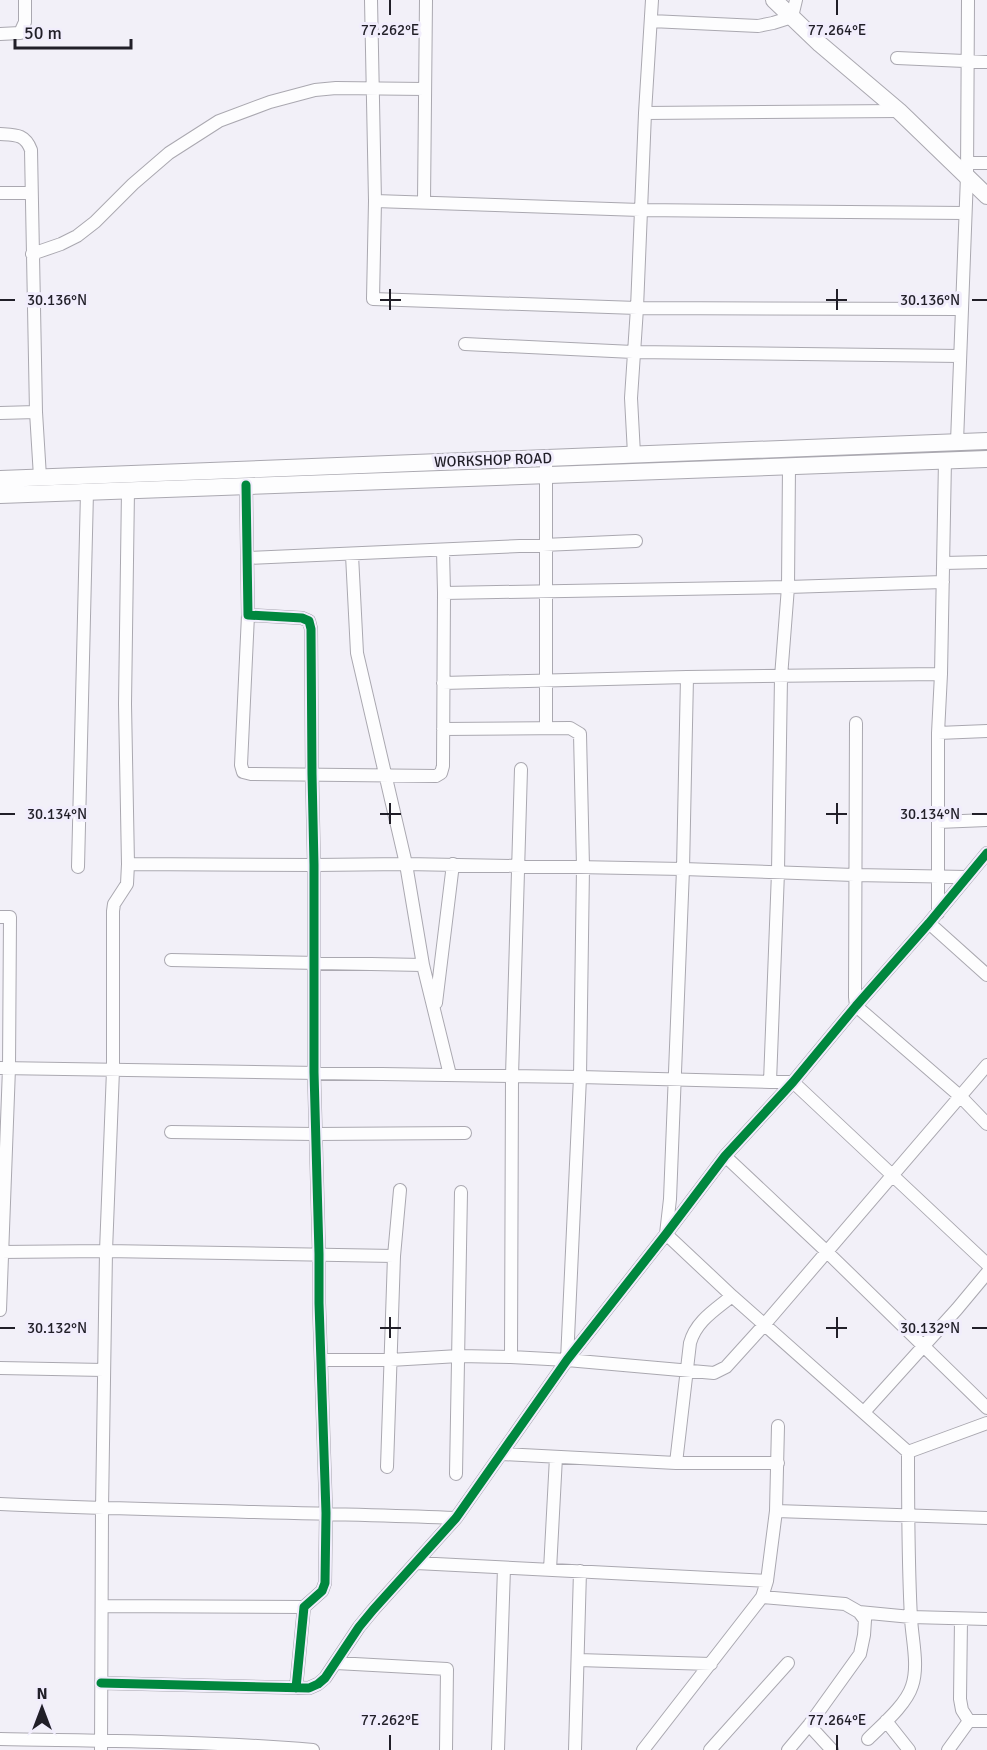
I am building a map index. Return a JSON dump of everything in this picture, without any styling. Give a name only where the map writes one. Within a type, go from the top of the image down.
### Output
[{"type":"main road","points":[[774,0],[794,8],[820,44],[967,170],[987,196]]},
{"type":"main road","name":"WORKSHOP ROAD","points":[[0,495],[246,485],[546,466],[634,454],[987,441]]},
{"type":"main road","name":"WORKSHOP ROAD","points":[[0,479],[546,466],[789,466],[987,459]]},
{"type":"street","points":[[0,34],[20,33],[25,22],[25,0]]},
{"type":"street","points":[[370,0],[375,201],[373,299],[637,308],[961,309]]},
{"type":"street","points":[[424,201],[426,0]]},
{"type":"street","points":[[634,454],[631,398],[652,0]]},
{"type":"street","points":[[957,442],[967,170],[968,0]]},
{"type":"street","points":[[651,21],[758,26],[773,23],[794,8]]},
{"type":"street","points":[[897,58],[987,62]]},
{"type":"street","points":[[32,254],[77,236],[169,153],[219,121],[305,92],[336,88],[425,88]]},
{"type":"street","points":[[645,113],[899,111]]},
{"type":"street","points":[[0,134],[22,137],[28,142],[30,150],[36,412],[40,477]]},
{"type":"street","points":[[967,170],[987,163]]},
{"type":"street","points":[[0,193],[31,193]]},
{"type":"street","points":[[375,201],[640,210],[965,213]]},
{"type":"street","points":[[465,344],[633,352],[960,356]]},
{"type":"street","points":[[0,413],[36,412]]},
{"type":"street","points":[[933,918],[938,877],[938,733],[945,460]]},
{"type":"street","points":[[546,466],[546,728]]},
{"type":"street","points":[[770,1082],[781,677],[788,587],[789,466]]},
{"type":"street","points":[[246,485],[248,615],[241,765],[243,772],[251,774],[436,776],[441,773],[443,550]]},
{"type":"street","points":[[101,1745],[104,1370],[113,1070],[113,911],[114,904],[127,884],[128,864],[125,704],[128,490]]},
{"type":"street","points":[[78,867],[87,492]]},
{"type":"street","points":[[248,558],[636,541]]},
{"type":"street","points":[[352,555],[357,652],[406,864],[423,965],[450,1075]]},
{"type":"street","points":[[944,563],[987,562]]},
{"type":"street","points":[[444,593],[943,582]]},
{"type":"street","points":[[102,1605],[304,1606],[322,1591],[326,1583],[314,1072],[311,629],[309,621],[296,617],[248,615]]},
{"type":"street","points":[[443,683],[941,674]]},
{"type":"street","points":[[666,1234],[670,1199],[683,869],[687,677]]},
{"type":"street","points":[[856,723],[854,875],[856,1006],[960,1097],[987,1124]]},
{"type":"street","points":[[442,729],[570,728],[580,734],[583,867],[580,1077],[567,1360]]},
{"type":"street","points":[[938,733],[987,731]]},
{"type":"street","points":[[511,1357],[512,1076],[520,866],[521,769]]},
{"type":"street","points":[[938,822],[987,820]]},
{"type":"street","points":[[101,1683],[296,1688],[309,1688],[318,1684],[336,1663],[359,1627],[456,1518],[567,1360],[724,1156],[793,1082],[987,853]]},
{"type":"street","points":[[128,864],[453,864],[967,877]]},
{"type":"street","points":[[435,1010],[453,864]]},
{"type":"street","points":[[0,917],[10,917],[4,1068],[0,1310]]},
{"type":"street","points":[[933,918],[987,975]]},
{"type":"street","points":[[171,960],[423,965]]},
{"type":"street","points":[[321,1360],[390,1360],[459,1356],[511,1357],[714,1373],[721,1371],[894,1175],[987,1065]]},
{"type":"street","points":[[4,1068],[793,1082],[987,1264]]},
{"type":"street","points":[[171,1132],[465,1133]]},
{"type":"street","points":[[724,1156],[826,1251],[987,1408]]},
{"type":"street","points":[[387,1467],[394,1256],[400,1190]]},
{"type":"street","points":[[456,1474],[461,1192]]},
{"type":"street","points":[[666,1234],[732,1296],[908,1452],[911,1617],[915,1674],[909,1695],[868,1739]]},
{"type":"street","points":[[1,1252],[106,1251],[394,1256]]},
{"type":"street","points":[[864,1412],[987,1273]]},
{"type":"street","points":[[676,1463],[693,1332],[698,1324],[732,1296]]},
{"type":"street","points":[[0,1368],[104,1370]]},
{"type":"street","points":[[908,1452],[987,1423]]},
{"type":"street","points":[[643,1750],[762,1597],[767,1581],[776,1511],[778,1426]]},
{"type":"street","points":[[502,1454],[676,1463],[777,1463]]},
{"type":"street","points":[[550,1570],[556,1457]]},
{"type":"street","points":[[0,1504],[102,1509],[456,1518]]},
{"type":"street","points":[[776,1511],[987,1518]]},
{"type":"street","points":[[416,1563],[767,1581]]},
{"type":"street","points":[[498,1750],[504,1568]]},
{"type":"street","points":[[575,1750],[580,1571]]},
{"type":"street","points":[[762,1597],[845,1604],[859,1612],[865,1620],[860,1654],[788,1750]]},
{"type":"street","points":[[296,1688],[304,1606]]},
{"type":"street","points":[[859,1612],[911,1617],[987,1619]]},
{"type":"street","points":[[961,1619],[960,1699],[962,1710],[969,1721]]},
{"type":"street","points":[[578,1660],[711,1664]]},
{"type":"street","points":[[336,1663],[447,1669],[446,1750]]},
{"type":"street","points":[[710,1750],[788,1663]]},
{"type":"street","points":[[886,1721],[909,1750]]},
{"type":"street","points":[[969,1721],[987,1721]]},
{"type":"street","points":[[948,1750],[969,1721]]},
{"type":"street","points":[[809,1725],[832,1750]]},
{"type":"street","points":[[0,1739],[101,1745],[273,1747],[313,1750]]},
{"type":"cycle path","points":[[246,485],[248,615],[302,618],[309,621],[311,629],[314,1072],[326,1513],[325,1583],[322,1591],[304,1607],[296,1688]]},
{"type":"cycle path","points":[[101,1683],[309,1688],[325,1678],[359,1627],[456,1518],[567,1360],[725,1156],[793,1082],[987,853]]}]
